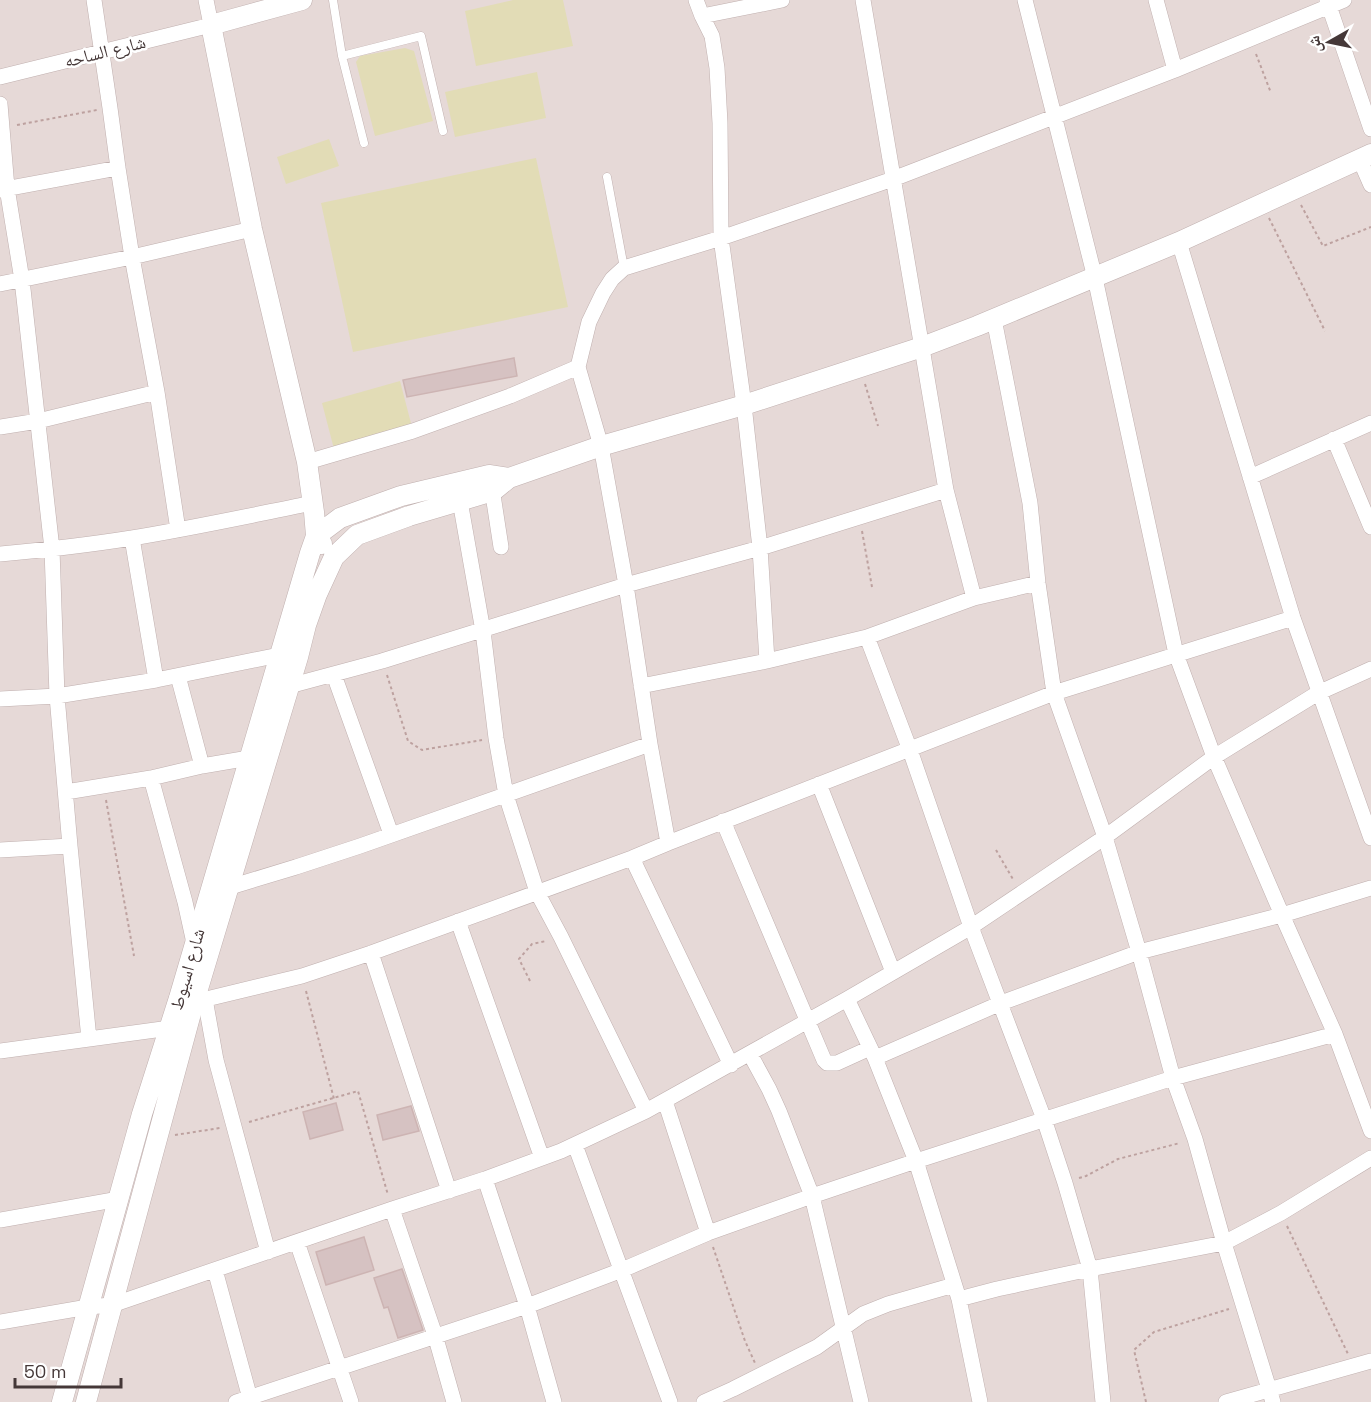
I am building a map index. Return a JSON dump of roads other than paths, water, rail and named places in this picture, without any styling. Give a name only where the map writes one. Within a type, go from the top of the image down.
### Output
[{"type":"street","points":[[94,0],[117,168],[157,392],[178,530]]},
{"type":"street","points":[[206,0],[252,229],[307,462],[316,536],[334,557],[357,535],[460,501],[491,483]]},
{"type":"street","points":[[211,25],[302,0]]},
{"type":"street","points":[[696,0],[712,36],[717,68],[721,238],[744,405],[760,548],[767,661]]},
{"type":"street","points":[[702,16],[782,0]]},
{"type":"street","points":[[863,0],[946,490],[974,598]]},
{"type":"street","points":[[1025,0],[1095,278],[1176,654],[1214,757],[1335,1034],[1371,1131]]},
{"type":"street","points":[[1156,0],[1175,70]]},
{"type":"street","points":[[668,843],[601,446],[578,367],[589,322],[612,279],[624,268],[721,238],[893,179],[1175,70],[1328,3],[1344,0]]},
{"type":"street","points":[[1328,3],[1371,129]]},
{"type":"street","name":"شارع الساحه","points":[[0,76],[211,25]]},
{"type":"street","points":[[0,104],[4,189],[21,280],[52,549],[57,696],[89,1039]]},
{"type":"street","points":[[316,536],[340,518],[401,496],[491,483],[509,478],[601,446],[744,405],[922,346],[1095,278],[1366,157],[1371,185]]},
{"type":"street","points":[[4,189],[117,168]]},
{"type":"street","points":[[0,284],[252,229]]},
{"type":"street","points":[[1179,242],[1293,618],[1371,838]]},
{"type":"street","points":[[994,319],[1030,503],[1038,583],[1054,693],[1105,837],[1173,1078],[1195,1139],[1224,1243],[1272,1396]]},
{"type":"street","points":[[307,462],[413,430],[510,396],[578,367]]},
{"type":"street","points":[[0,427],[38,421],[157,392]]},
{"type":"street","points":[[1250,477],[1371,423]]},
{"type":"street","points":[[1334,439],[1371,527]]},
{"type":"street","points":[[491,483],[501,547]]},
{"type":"street","points":[[289,686],[382,661],[626,585],[760,548],[946,490]]},
{"type":"street","points":[[460,501],[483,630],[496,738],[506,795],[537,892],[646,1111]]},
{"type":"street","points":[[0,554],[132,538],[314,507],[340,518],[357,535]]},
{"type":"street","name":"شارع اسيوط","points":[[62,1402],[142,1114],[170,1028],[279,654],[316,536]]},
{"type":"street","points":[[132,538],[156,680]]},
{"type":"street","name":"شارع اسيوط","points":[[86,1402],[157,1138],[200,1001],[218,920],[230,887],[306,624],[334,557]]},
{"type":"street","points":[[641,686],[767,661],[867,637],[974,598],[1038,583]]},
{"type":"street","points":[[268,1252],[200,1001],[302,976],[371,953],[633,858],[1054,693],[1293,618]]},
{"type":"street","points":[[867,637],[910,750],[971,927],[1044,1119],[1065,1183],[1090,1269],[1103,1402]]},
{"type":"street","points":[[0,699],[57,696],[178,676],[279,654]]},
{"type":"street","points":[[0,1322],[112,1305],[485,1179],[542,1158],[646,1111],[731,1065],[971,927],[1105,837],[1214,757],[1318,693],[1371,669]]},
{"type":"street","points":[[334,675],[391,834]]},
{"type":"street","points":[[178,676],[202,766]]},
{"type":"street","points":[[230,887],[296,867],[650,744]]},
{"type":"street","points":[[66,792],[249,758]]},
{"type":"street","points":[[151,778],[195,944]]},
{"type":"street","points":[[819,784],[893,972]]},
{"type":"street","points":[[723,821],[827,1063],[837,1064],[872,1053],[1139,952],[1282,915],[1371,888]]},
{"type":"street","points":[[0,850],[70,846]]},
{"type":"street","points":[[633,858],[731,1065]]},
{"type":"street","points":[[458,921],[542,1158]]},
{"type":"street","points":[[371,953],[449,1191]]},
{"type":"street","points":[[847,999],[872,1053],[915,1161],[956,1292],[980,1402]]},
{"type":"street","points":[[0,1051],[170,1028]]},
{"type":"street","points":[[215,1270],[246,1401],[526,1306],[622,1270],[708,1233],[915,1161],[1173,1078],[1335,1034]]},
{"type":"street","points":[[750,1054],[779,1111],[812,1196],[861,1402]]},
{"type":"street","points":[[665,1101],[708,1233]]},
{"type":"street","points":[[575,1144],[670,1402]]},
{"type":"street","points":[[704,1402],[735,1396],[760,1376],[817,1347],[863,1314],[924,1293],[997,1289],[1224,1243],[1281,1213],[1371,1158]]},
{"type":"street","points":[[485,1179],[554,1402]]},
{"type":"street","points":[[0,1220],[119,1198]]},
{"type":"street","points":[[392,1209],[435,1335],[454,1402]]},
{"type":"street","points":[[297,1242],[351,1402]]},
{"type":"street","points":[[1226,1402],[1272,1396],[1371,1361]]},
{"type":"lane","points":[[333,0],[342,56],[364,143]]},
{"type":"lane","points":[[342,56],[421,36],[443,130]]},
{"type":"lane","points":[[607,177],[624,268]]}]
